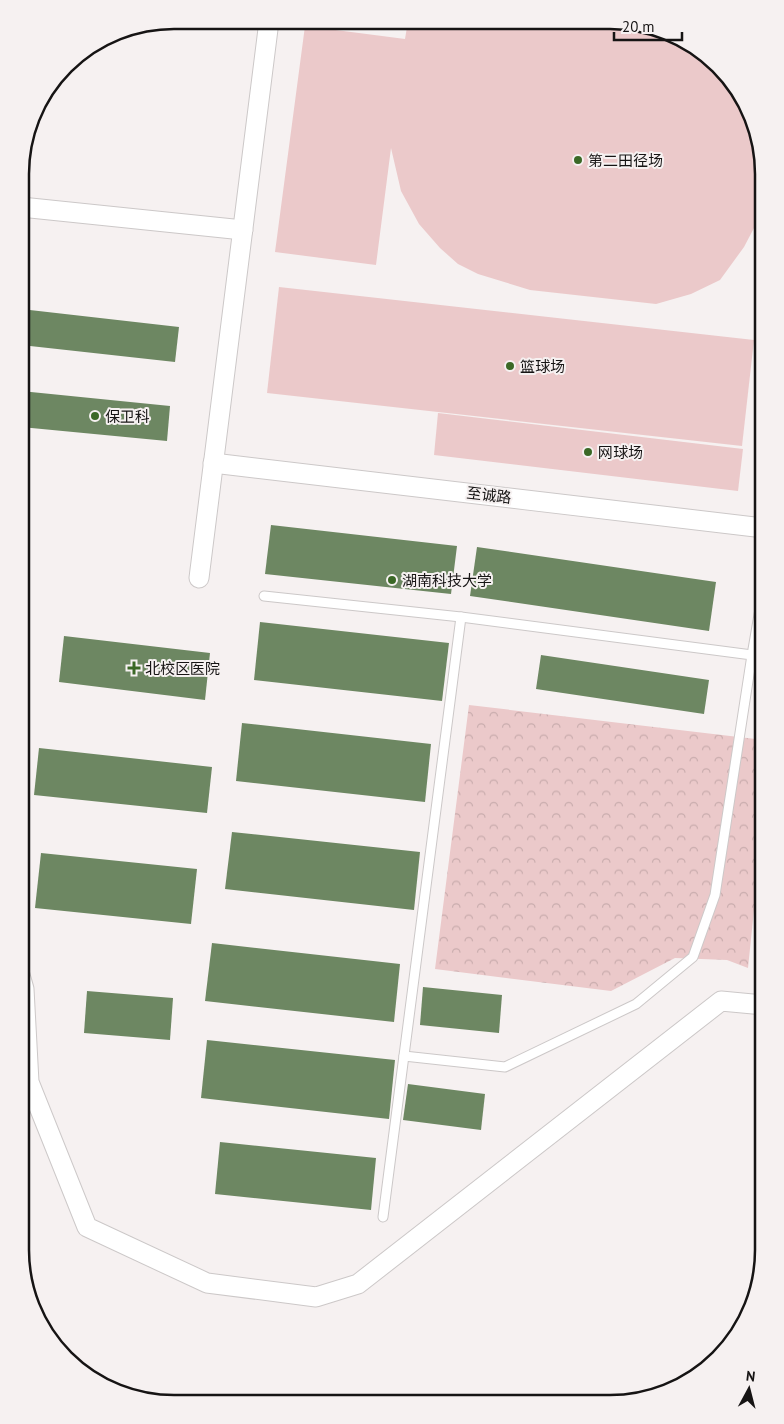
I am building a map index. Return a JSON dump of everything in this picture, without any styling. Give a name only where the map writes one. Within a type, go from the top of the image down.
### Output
[{"type":"street","points":[[199,578],[268,29]]},
{"type":"street","points":[[29,208],[242,230]]},
{"type":"street","name":"至诚路","points":[[213,463],[755,527]]},
{"type":"street","points":[[29,1093],[88,1227],[207,1283],[316,1296],[358,1284],[721,1001],[755,1004]]},
{"type":"lane","points":[[264,596],[462,617],[752,655]]},
{"type":"lane","points":[[382,1217],[462,617]]},
{"type":"lane","points":[[404,1056],[505,1067],[636,1004],[693,957],[715,895],[755,638]]},
{"type":"green space","name":"第二田径场","points":[[305,29],[328,29],[405,39],[407,29],[610,29],[629,30],[657,36],[691,53],[719,78],[731,93],[748,127],[754,155],[755,226],[744,247],[720,280],[691,294],[656,304],[530,290],[478,274],[458,264],[440,248],[419,224],[401,191],[391,148],[376,265],[275,252]]},
{"type":"green space","name":"篮球场","points":[[279,287],[754,340],[742,446],[267,393]]},
{"type":"green space","name":"网球场","points":[[438,413],[743,449],[738,491],[434,455]]},
{"type":"green space","points":[[469,705],[755,739],[755,900],[748,968],[727,960],[675,958],[611,991],[435,969]]},
{"type":"building","points":[[29,310],[179,327],[175,362],[29,346]]},
{"type":"building","name":"保卫科","points":[[29,392],[170,406],[167,441],[29,428]]},
{"type":"building","points":[[271,525],[457,546],[451,594],[265,574]]},
{"type":"building","points":[[477,547],[716,582],[709,631],[470,596]]},
{"type":"building","points":[[260,622],[449,643],[442,701],[254,680]]},
{"type":"building","name":"北校区医院","points":[[64,636],[210,653],[205,700],[59,682]]},
{"type":"building","points":[[541,655],[709,680],[704,714],[536,689]]},
{"type":"building","points":[[242,723],[431,744],[425,802],[236,781]]},
{"type":"building","points":[[39,748],[212,767],[207,813],[34,795]]},
{"type":"building","points":[[232,832],[420,852],[414,910],[225,889]]},
{"type":"building","points":[[41,853],[197,869],[191,924],[35,908]]},
{"type":"building","points":[[212,943],[400,964],[394,1022],[205,1001]]},
{"type":"building","points":[[423,987],[502,995],[499,1033],[420,1025]]},
{"type":"building","points":[[87,991],[173,998],[170,1040],[84,1033]]},
{"type":"building","points":[[207,1040],[395,1060],[389,1119],[201,1098]]},
{"type":"building","points":[[408,1084],[485,1094],[481,1130],[403,1120]]},
{"type":"building","points":[[220,1142],[376,1158],[371,1210],[215,1194]]},
{"type":"place","name":"第二田径场","points":[[578,160]]},
{"type":"place","name":"篮球场","points":[[510,366]]},
{"type":"place","name":"保卫科","points":[[95,416]]},
{"type":"place","name":"网球场","points":[[588,452]]},
{"type":"place","name":"湖南科技大学","points":[[392,580]]},
{"type":"place","name":"北校区医院","points":[[134,668]]}]
